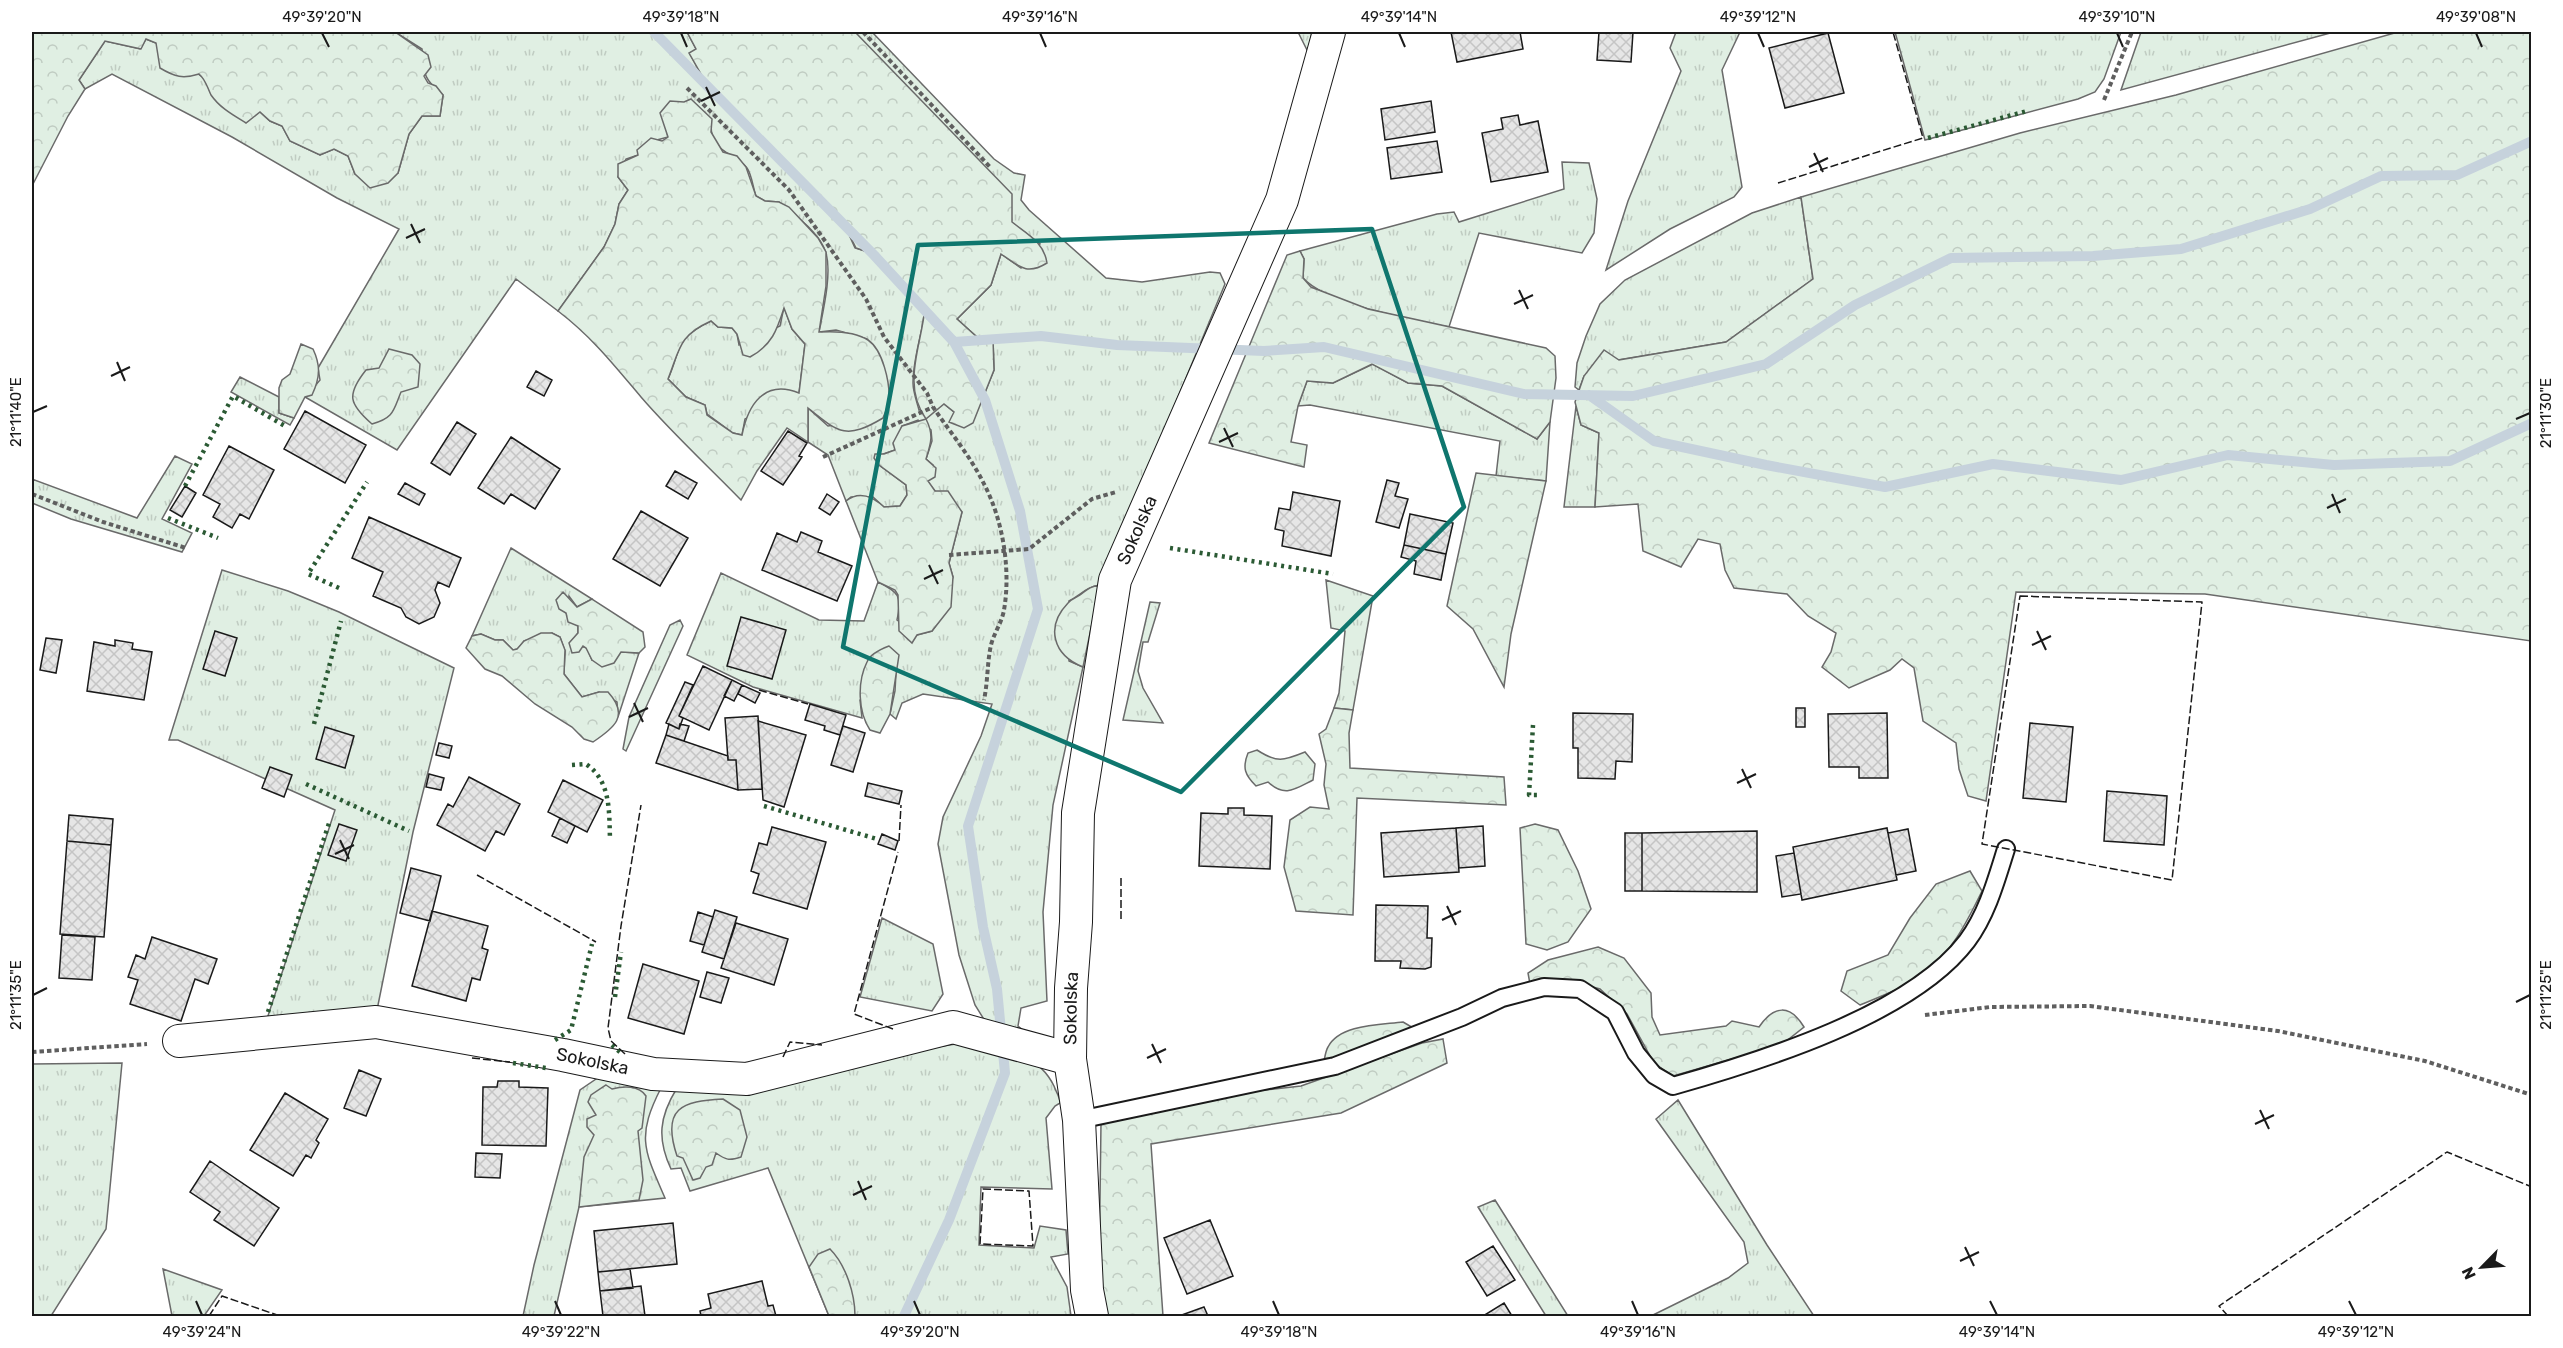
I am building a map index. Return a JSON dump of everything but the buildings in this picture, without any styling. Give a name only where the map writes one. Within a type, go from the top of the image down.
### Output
[{"type":"street","name":"Sokolska","points":[[1092,1317],[1088,1290],[1079,1120],[1070,1059],[1071,988],[1076,922],[1078,813],[1115,580],[1282,200],[1329,32]]},
{"type":"street","name":"Sokolska","points":[[179,1041],[376,1022],[563,1055],[653,1074],[747,1079],[953,1027],[1070,1059]]},
{"type":"lane","points":[[1079,1120],[1335,1066],[1462,1017],[1502,998],[1545,987],[1580,988],[1615,1012],[1636,1053],[1654,1075],[1673,1086],[1737,1067],[1876,1011],[1917,988],[1946,965],[1967,940],[1989,901],[2006,849]]},
{"type":"path","points":[[863,32],[916,91],[990,167]]},
{"type":"path","points":[[2104,100],[2133,32]]},
{"type":"path","points":[[687,88],[789,190],[866,299],[884,337],[927,393],[933,407],[984,484],[999,522],[1004,550],[1004,611],[992,642],[984,700]]},
{"type":"path","points":[[823,457],[933,407]]},
{"type":"path","points":[[949,555],[1029,549],[1092,500],[1117,492],[1152,498]]},
{"type":"path","points":[[32,494],[103,522],[186,548]]},
{"type":"path","points":[[1876,1011],[1927,1015],[1990,1006],[2090,1006],[2278,1031],[2425,1061],[2532,1095]]},
{"type":"path","points":[[32,1052],[179,1041]]},
{"type":"highlighted area","points":[[1372,229],[1464,507],[1181,792],[843,647],[918,245]]},
{"type":"green space","points":[[32,32],[395,32],[428,55],[431,67],[424,76],[428,83],[436,86],[443,95],[440,116],[422,116],[409,134],[398,173],[388,183],[370,188],[355,174],[348,156],[334,149],[320,155],[290,141],[282,126],[270,121],[260,112],[246,123],[218,104],[199,74],[179,76],[160,68],[156,43],[146,39],[141,49],[105,41],[79,80],[85,89],[68,116],[32,186]]},
{"type":"green space","points":[[395,32],[687,32],[696,49],[690,54],[705,81],[845,226],[855,248],[877,255],[890,272],[925,307],[913,373],[919,410],[944,404],[954,412],[981,402],[994,370],[993,339],[977,337],[957,319],[991,285],[1001,254],[1021,268],[1040,244],[1011,222],[855,32],[872,32],[994,159],[1014,173],[1025,175],[1021,200],[1029,210],[1106,278],[1142,282],[1210,272],[1220,273],[1225,284],[1100,585],[1087,589],[1069,601],[1069,661],[1083,667],[1053,805],[1043,912],[1047,1001],[1021,1008],[1018,1026],[1031,1037],[985,1021],[975,1005],[959,955],[938,844],[943,817],[981,736],[992,704],[923,694],[902,703],[896,719],[890,714],[896,673],[860,700],[862,718],[753,687],[687,655],[721,573],[819,620],[864,621],[878,582],[895,592],[899,600],[897,620],[917,635],[932,631],[939,621],[953,577],[949,563],[962,512],[935,491],[927,481],[933,465],[926,459],[932,441],[931,430],[918,420],[902,426],[895,450],[883,454],[879,465],[906,485],[907,495],[900,506],[884,507],[873,497],[851,497],[846,501],[828,455],[808,442],[808,408],[828,426],[883,418],[887,386],[882,368],[867,339],[836,330],[819,332],[828,271],[823,245],[806,225],[779,202],[765,201],[756,196],[747,168],[719,147],[712,135],[711,125],[666,128],[668,137],[657,140],[638,155],[626,159],[618,177],[628,190],[619,204],[615,224],[604,247],[558,311],[516,279],[397,450],[305,397],[320,380],[318,368],[399,229],[337,198],[232,137],[112,74],[85,89],[79,80],[105,41],[140,49],[146,39],[156,43],[205,79],[211,94],[260,112],[270,121],[282,126],[290,141],[320,155],[334,149],[348,156],[355,174],[398,173],[409,134],[422,116],[440,116],[443,95],[428,80],[423,64],[422,49]]},
{"type":"green space","points":[[687,32],[855,32],[1012,194],[1012,222],[1039,244],[1047,263],[1028,269],[1018,266],[1001,254],[991,285],[957,319],[977,337],[993,339],[994,370],[973,423],[964,428],[949,422],[954,412],[944,404],[926,419],[919,406],[914,378],[925,307],[890,272],[877,255],[856,248],[845,226],[705,81],[689,53],[696,49]]},
{"type":"green space","points":[[1298,32],[1312,32],[1308,52]]},
{"type":"green space","points":[[1676,32],[1740,32],[1722,70],[1742,187],[1734,197],[1670,229],[1606,270],[1628,201],[1681,71],[1670,48]]},
{"type":"green space","points":[[1895,32],[2121,32],[2104,79],[2095,92],[2078,99],[1925,140]]},
{"type":"green space","points":[[2141,32],[2334,32],[2121,90]]},
{"type":"green space","points":[[2398,32],[2531,32],[2531,641],[2205,594],[2016,592],[1986,801],[1968,796],[1959,769],[1956,743],[1923,721],[1914,668],[1902,659],[1890,670],[1849,688],[1822,667],[1831,652],[1836,633],[1808,616],[1787,594],[1734,588],[1725,570],[1720,544],[1698,539],[1681,567],[1643,551],[1638,504],[1595,507],[1599,433],[1581,425],[1575,402],[1584,376],[1604,350],[1619,360],[1726,342],[1813,279],[1801,197],[2020,133],[2176,95]]},
{"type":"green space","points":[[691,99],[712,119],[711,132],[723,152],[737,156],[746,167],[756,196],[765,201],[779,202],[789,207],[818,238],[826,252],[826,286],[819,332],[851,333],[868,340],[882,359],[888,385],[889,400],[883,418],[860,429],[843,431],[808,408],[808,442],[787,428],[757,471],[741,500],[665,424],[592,341],[558,311],[604,247],[615,224],[619,204],[628,190],[618,177],[618,164],[638,155],[637,150],[651,138],[662,141],[668,137],[660,113],[670,101],[684,102]],"holes":[[[784,308],[792,329],[805,344],[799,393],[776,389],[767,392],[753,405],[742,435],[733,433],[707,415],[705,405],[686,397],[668,379],[678,351],[686,338],[711,321],[718,327],[732,328],[737,334],[743,355],[750,357],[769,342]]]},
{"type":"green space","points":[[1562,162],[1589,163],[1597,199],[1594,233],[1582,253],[1479,233],[1449,327],[1371,310],[1350,303],[1315,288],[1303,278],[1304,259],[1300,251],[1437,214],[1454,212],[1459,222],[1564,189]]},
{"type":"green space","points":[[1801,197],[1813,279],[1726,342],[1618,360],[1584,376],[1579,390],[1575,387],[1577,363],[1600,304],[1625,280],[1752,213]]},
{"type":"green space","points":[[1300,251],[1304,259],[1303,278],[1311,287],[1368,309],[1546,348],[1555,356],[1556,378],[1550,422],[1537,439],[1442,386],[1408,383],[1372,364],[1333,383],[1307,381],[1298,406],[1291,442],[1307,445],[1304,467],[1209,443],[1287,255]]},
{"type":"green space","points":[[784,307],[792,329],[805,344],[799,393],[745,419],[742,435],[733,433],[707,414],[705,405],[686,397],[668,379],[681,344],[699,327],[711,321],[718,327],[732,328],[737,334],[739,345],[780,326]]},
{"type":"green space","points":[[301,344],[313,349],[317,361],[317,383],[312,395],[305,397],[294,418],[279,413],[279,388],[282,380],[290,374]]},
{"type":"green space","points":[[389,349],[412,355],[420,364],[418,387],[401,392],[389,416],[372,424],[355,405],[353,393],[366,370],[379,368]]},
{"type":"green space","points":[[1373,364],[1408,383],[1442,386],[1537,439],[1550,422],[1546,481],[1496,476],[1500,441],[1310,405],[1298,406],[1307,381],[1333,383]]},
{"type":"green space","points":[[240,377],[279,397],[279,413],[294,418],[290,425],[231,392]]},
{"type":"green space","points":[[1576,406],[1581,425],[1599,433],[1595,507],[1564,507]]},
{"type":"green space","points":[[926,419],[931,439],[926,459],[936,468],[935,477],[928,481],[935,491],[948,491],[962,512],[949,563],[953,577],[951,607],[932,631],[917,635],[912,643],[899,631],[898,595],[895,590],[878,582],[846,501],[861,495],[875,500],[884,507],[900,506],[907,495],[906,485],[879,465],[874,458],[875,454],[895,450],[893,443],[902,426]]},
{"type":"green space","points":[[175,456],[192,464],[162,519],[192,533],[182,552],[71,519],[32,503],[32,479],[137,518]]},
{"type":"green space","points":[[1476,473],[1546,481],[1511,634],[1504,687],[1473,629],[1447,606]]},
{"type":"green space","points":[[511,548],[592,599],[577,607],[569,596],[566,613],[578,626],[578,633],[570,643],[587,648],[592,660],[621,652],[639,653],[618,717],[617,702],[599,692],[582,697],[564,674],[565,651],[560,637],[552,633],[524,641],[518,649],[513,650],[503,640],[495,640],[481,634],[472,636]]},
{"type":"green space","points":[[222,570],[288,591],[339,612],[454,668],[413,832],[376,1015],[266,1022],[335,810],[178,740],[169,740]]},
{"type":"green space","points":[[1326,580],[1373,596],[1353,710],[1334,708],[1339,693],[1345,631],[1331,628]]},
{"type":"green space","points":[[1100,585],[1083,667],[1073,662],[1059,648],[1055,631],[1056,621],[1071,600],[1089,588]]},
{"type":"green space","points":[[563,592],[577,607],[592,599],[643,632],[645,647],[639,653],[621,652],[614,663],[602,667],[592,660],[583,646],[579,652],[572,653],[569,643],[578,633],[578,626],[568,622],[566,613],[559,609],[556,600]]},
{"type":"green space","points":[[1150,602],[1160,603],[1148,642],[1143,642],[1138,671],[1143,688],[1163,723],[1123,720]]},
{"type":"green space","points":[[680,620],[683,626],[626,751],[623,749],[629,717],[670,625]]},
{"type":"green space","points":[[541,633],[552,633],[560,637],[565,650],[564,674],[582,697],[608,692],[615,700],[618,708],[617,721],[593,742],[584,739],[572,727],[535,704],[502,676],[485,669],[466,648],[472,636],[481,634],[495,640],[503,640],[513,650],[524,641]]},
{"type":"green space","points":[[889,646],[899,655],[890,714],[880,733],[870,730],[866,723],[861,706],[860,688],[868,659]]},
{"type":"green space","points":[[1334,708],[1353,710],[1349,733],[1350,768],[1504,777],[1506,805],[1357,798],[1353,915],[1296,911],[1284,867],[1290,820],[1310,807],[1329,809],[1324,785],[1326,764],[1319,734],[1326,729]]},
{"type":"green space","points":[[1257,750],[1275,759],[1305,752],[1315,764],[1313,780],[1285,791],[1268,782],[1256,786],[1247,775],[1245,763],[1248,753]]},
{"type":"green space","points":[[1535,824],[1558,830],[1578,871],[1591,909],[1568,942],[1547,950],[1526,944],[1520,828]]},
{"type":"green space","points":[[1970,871],[1982,891],[1957,937],[1933,966],[1909,983],[1860,1005],[1841,991],[1847,971],[1888,955],[1910,918],[1936,884]]},
{"type":"green space","points":[[882,918],[933,944],[943,994],[932,1011],[860,997]]},
{"type":"green space","points":[[1598,947],[1624,958],[1651,993],[1652,1017],[1660,1035],[1726,1026],[1732,1021],[1759,1027],[1770,1014],[1782,1010],[1793,1014],[1804,1027],[1785,1042],[1673,1076],[1654,1063],[1627,1014],[1600,989],[1571,981],[1530,984],[1528,973],[1548,960]]},
{"type":"green space","points":[[1403,1022],[1415,1029],[1380,1044],[1324,1061],[1328,1047],[1342,1034],[1362,1027]]},
{"type":"green space","points":[[1443,1039],[1447,1063],[1341,1113],[1151,1144],[1163,1316],[1104,1316],[1099,1276],[1101,1123],[1246,1092],[1301,1086],[1422,1043]]},
{"type":"green space","points":[[962,1043],[1015,1053],[1026,1058],[1046,1074],[1059,1097],[1060,1103],[1046,1118],[1052,1189],[981,1187],[979,1245],[1034,1248],[1040,1226],[1066,1230],[1068,1254],[1051,1257],[1067,1287],[1071,1316],[829,1316],[768,1168],[690,1191],[681,1168],[671,1169],[666,1158],[662,1128],[666,1109],[677,1088]]},
{"type":"green space","points":[[122,1063],[106,1229],[51,1316],[32,1316],[32,1064]]},
{"type":"green space","points":[[602,1075],[661,1088],[648,1119],[646,1143],[652,1167],[665,1198],[579,1207],[554,1316],[523,1316],[534,1265],[580,1090]]},
{"type":"green space","points":[[606,1085],[612,1089],[635,1088],[646,1096],[642,1128],[638,1131],[643,1180],[639,1200],[579,1207],[584,1157],[594,1135],[587,1127],[587,1119],[596,1115],[588,1102],[591,1095]]},
{"type":"green space","points":[[723,1099],[740,1110],[747,1137],[741,1157],[728,1159],[716,1153],[712,1165],[706,1167],[700,1178],[693,1180],[683,1158],[677,1156],[672,1127],[674,1117],[686,1105]]},
{"type":"green space","points":[[1678,1100],[1767,1245],[1814,1316],[1651,1316],[1728,1278],[1748,1263],[1744,1242],[1656,1119]]},
{"type":"green space","points":[[1495,1200],[1568,1316],[1546,1316],[1478,1207]]},
{"type":"green space","points":[[830,1249],[841,1263],[849,1280],[855,1316],[829,1316],[809,1267],[818,1254]]},
{"type":"green space","points":[[163,1269],[222,1290],[204,1316],[172,1316]]},
{"type":"waterway","points":[[654,32],[874,255],[954,342],[985,400],[1020,511],[1038,609],[968,826],[983,927],[997,989],[1005,1073],[949,1220],[904,1316]]},
{"type":"waterway","points":[[954,342],[1041,336],[1117,345],[1264,351],[1324,347],[1524,394],[1633,396],[1766,364],[1855,305],[1951,258],[2093,256],[2181,249],[2310,209],[2381,176],[2457,175],[2532,141]]},
{"type":"waterway","points":[[1589,395],[1654,441],[1885,487],[1993,464],[2121,480],[2228,455],[2334,465],[2450,461],[2532,423]]},
{"type":"hedge","points":[[1928,138],[2027,111]]},
{"type":"hedge","points":[[185,486],[233,396],[285,426]]},
{"type":"hedge","points":[[339,588],[308,574],[367,482]]},
{"type":"hedge","points":[[168,518],[218,538]]},
{"type":"hedge","points":[[1170,548],[1333,574]]},
{"type":"hedge","points":[[314,724],[341,621]]},
{"type":"hedge","points":[[1533,725],[1529,795],[1539,795]]},
{"type":"hedge","points":[[572,765],[586,764],[600,779],[607,797],[610,839]]},
{"type":"hedge","points":[[306,784],[409,831]]},
{"type":"hedge","points":[[764,806],[877,839]]},
{"type":"hedge","points":[[268,1012],[330,820]]},
{"type":"hedge","points":[[555,1040],[571,1030],[592,944]]},
{"type":"hedge","points":[[615,997],[621,952]]},
{"type":"hedge","points":[[612,1045],[621,1053]]},
{"type":"hedge","points":[[513,1063],[546,1068]]},
{"type":"fence","points":[[1778,183],[1923,138],[1893,32]]},
{"type":"fence","points":[[2020,596],[2202,602],[2172,880],[1982,844],[2020,596]]},
{"type":"fence","points":[[759,690],[808,704]]},
{"type":"fence","points":[[625,1054],[611,1041],[608,1028],[621,926],[641,805]]},
{"type":"fence","points":[[899,841],[901,805]]},
{"type":"fence","points":[[893,1029],[854,1014],[898,852]]},
{"type":"fence","points":[[477,875],[596,942]]},
{"type":"fence","points":[[1121,876],[1121,919]]},
{"type":"fence","points":[[783,1057],[790,1042],[822,1045]]},
{"type":"fence","points":[[472,1058],[510,1062]]},
{"type":"fence","points":[[2228,1316],[2219,1306],[2447,1152],[2532,1187]]},
{"type":"fence","points":[[983,1189],[1029,1191],[1033,1246],[980,1244],[983,1189]]},
{"type":"fence","points":[[209,1316],[222,1296],[280,1316]]}]
